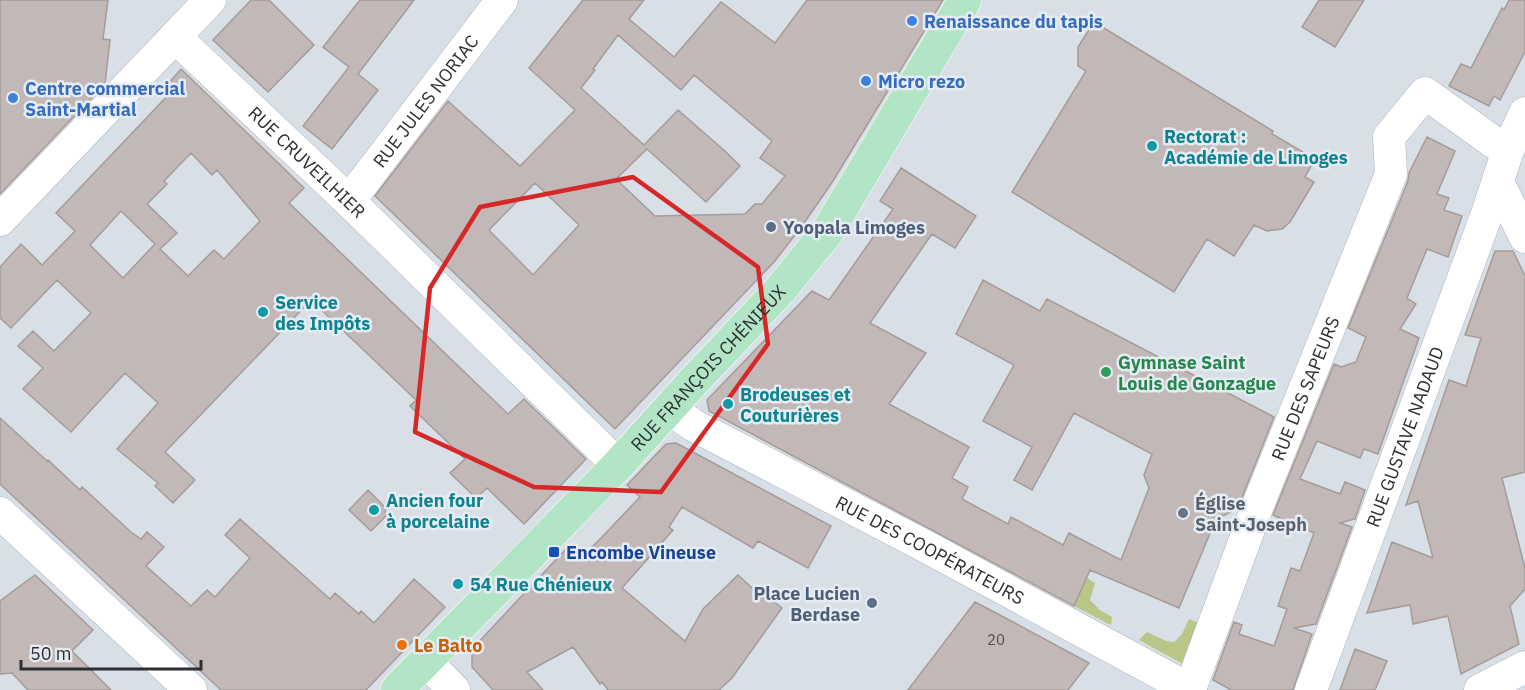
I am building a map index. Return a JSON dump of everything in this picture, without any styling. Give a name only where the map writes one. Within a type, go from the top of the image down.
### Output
[{"type":"main road","name":"RUE FRANÇOIS CHÉNIEUX","points":[[397,690],[618,465],[780,290],[828,231],[965,0]]},
{"type":"street","points":[[0,220],[210,0]]},
{"type":"street","name":"RUE JULES NORIAC","points":[[349,201],[502,0]]},
{"type":"street","name":"RUE CRUVEILHIER","points":[[176,37],[349,201],[618,465]]},
{"type":"street","name":"RUE DES SAPEURS","points":[[1191,690],[1252,521],[1392,174],[1389,137],[1425,93],[1508,150]]},
{"type":"street","name":"RUE GUSTAVE NADAUD","points":[[1311,690],[1508,150],[1525,113]]},
{"type":"street","points":[[1498,182],[1525,237]]},
{"type":"street","name":"RUE DES COOPÉRATEURS","points":[[670,409],[693,425],[923,545],[1191,690]]},
{"type":"street","points":[[0,513],[191,690]]},
{"type":"street","points":[[426,661],[454,690]]},
{"type":"street","points":[[1480,690],[1525,668]]},
{"type":"highlighted area","points":[[633,177],[758,267],[768,344],[661,492],[534,487],[415,432],[430,288],[480,207]]},
{"type":"green space","points":[[1087,578],[1095,583],[1090,600],[1112,617],[1111,625],[1074,606]]},
{"type":"green space","points":[[1189,619],[1206,626],[1190,668],[1139,640],[1147,632],[1166,641],[1174,642],[1182,634]]},
{"type":"building","points":[[0,0],[108,0],[103,39],[110,40],[105,84],[0,194]]},
{"type":"building","points":[[251,0],[269,0],[314,45],[268,92],[213,40]]},
{"type":"building","points":[[360,0],[414,0],[358,74],[378,90],[332,149],[303,126],[349,67],[323,47]]},
{"type":"building","points":[[583,0],[644,0],[629,19],[674,57],[721,2],[775,43],[807,0],[943,0],[833,181],[802,226],[774,262],[615,429],[375,196],[448,101],[520,166],[575,110],[529,68]],"holes":[[[618,35],[681,90],[694,75],[772,141],[760,158],[785,176],[762,204],[755,204],[745,214],[655,216],[616,179],[647,149],[706,202],[740,166],[678,110],[644,145],[581,88]],[[535,183],[579,225],[533,275],[489,230]]]},
{"type":"building","points":[[1319,0],[1364,0],[1335,47],[1302,27]]},
{"type":"building","points":[[1509,0],[1525,0],[1525,52],[1500,100],[1494,96],[1489,106],[1449,86],[1461,64],[1471,68],[1502,8],[1504,10]]},
{"type":"building","name":"Rectorat : Académie de Limoges","points":[[1094,22],[1315,159],[1305,177],[1314,182],[1290,222],[1282,229],[1267,231],[1254,225],[1234,256],[1207,239],[1174,292],[1012,192],[1086,71],[1078,66],[1078,47]]},
{"type":"building","points":[[181,69],[304,188],[289,203],[508,414],[524,399],[586,459],[524,524],[487,488],[476,498],[450,473],[465,459],[410,406],[416,400],[311,300],[165,452],[195,480],[173,503],[155,486],[158,483],[117,449],[158,403],[125,373],[71,432],[23,389],[43,368],[18,346],[33,331],[54,351],[91,313],[57,280],[11,328],[0,318],[0,267],[21,244],[42,265],[75,231],[56,213],[173,90],[167,85]],"holes":[[[191,153],[212,175],[217,170],[260,221],[224,259],[214,250],[188,276],[160,249],[177,233],[147,204],[167,184],[164,181]],[[121,211],[155,244],[123,278],[90,245]]]},
{"type":"building","points":[[1427,137],[1455,151],[1437,194],[1449,198],[1444,210],[1462,216],[1448,257],[1427,249],[1407,298],[1416,304],[1400,329],[1419,338],[1378,454],[1364,449],[1360,458],[1317,441],[1300,479],[1340,494],[1345,482],[1365,490],[1355,519],[1340,523],[1352,527],[1316,624],[1294,628],[1312,634],[1293,690],[1231,690],[1213,680],[1234,622],[1242,625],[1239,634],[1274,646],[1287,609],[1278,606],[1291,568],[1300,571],[1314,533],[1273,515],[1334,364],[1341,367],[1356,362],[1366,337],[1348,328],[1408,181],[1409,173]]},
{"type":"building","points":[[901,168],[976,216],[955,248],[932,234],[870,323],[926,353],[889,404],[969,447],[952,478],[968,487],[962,499],[1008,524],[1011,517],[1063,545],[1069,533],[1121,560],[1149,488],[1144,475],[1152,454],[1074,413],[1032,490],[1014,480],[1032,447],[983,421],[1014,365],[956,334],[983,280],[1040,311],[1047,299],[1274,417],[1241,500],[1235,510],[1216,519],[1179,608],[1090,570],[1074,606],[709,411],[707,400],[812,291],[829,300],[893,209],[880,201]]},
{"type":"building","points":[[1495,251],[1513,251],[1525,276],[1525,472],[1502,478],[1525,568],[1525,589],[1510,606],[1519,644],[1461,674],[1448,616],[1413,624],[1410,605],[1367,613],[1392,542],[1433,558],[1418,501],[1406,505],[1449,380],[1466,386],[1481,338],[1465,335]]},
{"type":"building","points":[[0,418],[131,532],[141,539],[147,532],[164,547],[146,566],[191,606],[207,590],[215,597],[250,558],[225,535],[240,519],[330,599],[335,593],[359,614],[361,611],[374,623],[414,579],[445,607],[366,690],[221,690],[0,484]]},
{"type":"building","points":[[676,443],[831,526],[808,568],[758,541],[753,548],[682,507],[669,527],[673,530],[622,588],[685,641],[703,609],[738,575],[763,598],[765,595],[782,608],[732,678],[719,690],[608,690],[602,682],[600,684],[573,647],[527,672],[543,690],[493,690],[472,667],[472,649],[565,550],[578,561],[602,537],[640,497],[627,485],[666,444]]},
{"type":"building","points":[[368,490],[385,507],[386,516],[371,531],[349,510]]},
{"type":"building","points":[[35,575],[93,630],[72,651],[111,690],[28,690],[12,673],[0,674],[0,601]]},
{"type":"building","points":[[975,602],[1089,663],[1068,690],[908,690]]},
{"type":"building","points":[[1355,649],[1387,661],[1375,690],[1340,690]]},
{"type":"place","name":"Renaissance du tapis","points":[[912,21]]},
{"type":"place","name":"Micro rezo","points":[[866,81]]},
{"type":"place","name":"Centre commercial Saint-Martial","points":[[13,98]]},
{"type":"place","name":"Rectorat : Académie de Limoges","points":[[1152,146]]},
{"type":"place","name":"Yoopala Limoges","points":[[771,227]]},
{"type":"place","name":"Service des Impôts","points":[[263,312]]},
{"type":"place","name":"Gymnase Saint Louis de Gonzague","points":[[1106,372]]},
{"type":"place","name":"Brodeuses et Couturières","points":[[728,404]]},
{"type":"place","name":"Ancien four à porcelaine","points":[[374,510]]},
{"type":"place","name":"Église Saint-Joseph","points":[[1183,513]]},
{"type":"place","name":"Encombe Vineuse","points":[[554,552]]},
{"type":"place","name":"54 Rue Chénieux","points":[[458,584]]},
{"type":"place","name":"Place Lucien Berdase","points":[[872,603]]},
{"type":"place","name":"Le Balto","points":[[402,645]]}]
